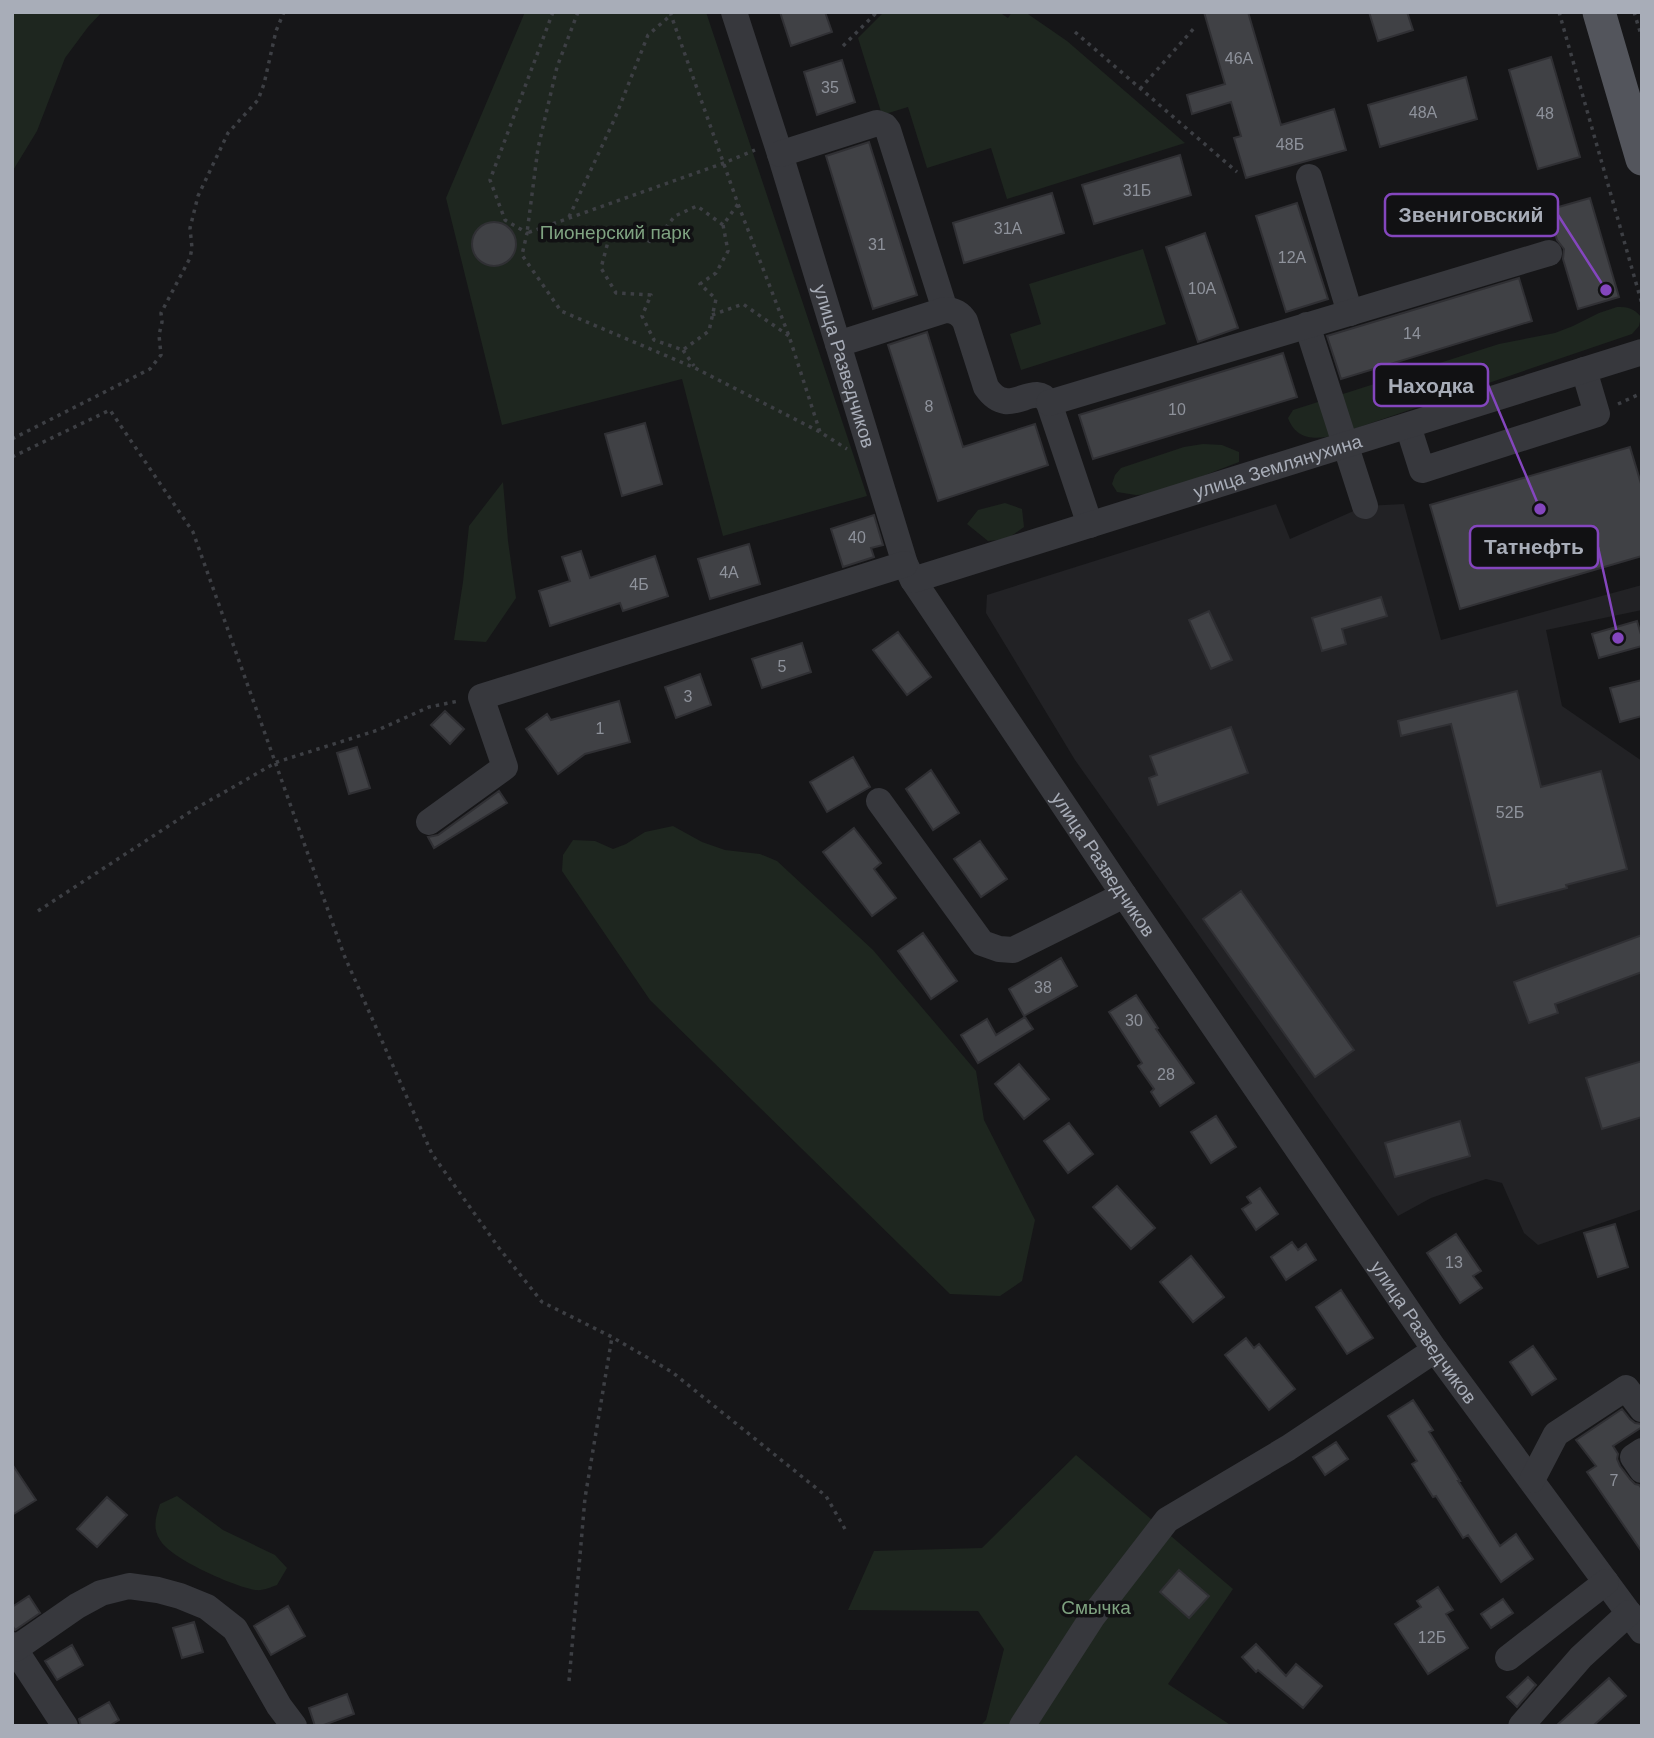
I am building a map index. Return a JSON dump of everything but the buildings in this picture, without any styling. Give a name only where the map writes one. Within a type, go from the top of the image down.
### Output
[{"type":"main road","points":[[1607,15],[1642,159]]},
{"type":"street","name":"улица Разведчиков","points":[[734,12],[909,572],[1124,895],[1434,1350],[1635,1622]]},
{"type":"street","points":[[778,147],[877,123],[886,125],[945,310]]},
{"type":"street","points":[[1309,177],[1350,313]]},
{"type":"street","points":[[1049,403],[1549,253]]},
{"type":"street","points":[[838,344],[945,310],[957,312],[965,321],[986,387],[991,394],[997,399],[1009,402],[1035,394],[1042,395],[1049,403],[1090,525]]},
{"type":"street","points":[[1307,325],[1365,506]]},
{"type":"street","name":"улица Землянухина","points":[[481,697],[909,572],[1090,525],[1642,352]]},
{"type":"street","points":[[1408,426],[1422,470],[1597,414],[1584,370]]},
{"type":"street","points":[[429,822],[505,767],[481,697]]},
{"type":"street","points":[[879,801],[982,943],[999,949],[1013,950],[1124,895]]},
{"type":"street","points":[[1021,1726],[1093,1616],[1167,1520],[1288,1448],[1434,1350]]},
{"type":"street","points":[[1532,1480],[1556,1434],[1626,1388],[1642,1409]]},
{"type":"street","points":[[1642,1451],[1633,1457],[1642,1470]]},
{"type":"street","points":[[1508,1658],[1606,1582]]},
{"type":"street","points":[[65,1726],[14,1647],[102,1593],[129,1586],[180,1596],[207,1607],[235,1629],[293,1726]]},
{"type":"street","points":[[1521,1726],[1581,1657],[1635,1622]]},
{"type":"path","points":[[12,439],[150,369],[161,355],[161,313],[190,258],[190,228],[198,196],[228,133],[258,100],[276,31],[284,12]]},
{"type":"path","points":[[527,233],[505,220],[490,180],[553,12]]},
{"type":"path","points":[[578,12],[557,67],[538,148],[522,255],[561,311],[695,368],[820,432],[876,467]]},
{"type":"path","points":[[843,46],[877,12]]},
{"type":"path","points":[[1559,12],[1642,304]]},
{"type":"path","points":[[1634,12],[1642,38]]},
{"type":"path","points":[[569,218],[615,118],[648,34],[671,14],[738,204],[789,336],[820,432]]},
{"type":"path","points":[[1140,89],[1196,26]]},
{"type":"path","points":[[1075,32],[1237,172]]},
{"type":"path","points":[[527,233],[724,163],[778,147]]},
{"type":"path","points":[[723,225],[738,204]]},
{"type":"path","points":[[683,350],[709,331],[716,299],[700,284],[716,273],[728,251],[723,225],[697,206],[675,216],[653,243],[635,234],[609,238],[601,268],[616,293],[651,295],[642,317],[654,340],[683,350],[695,368]]},
{"type":"path","points":[[712,315],[743,304],[789,336]]},
{"type":"path","points":[[1597,414],[1642,393]]},
{"type":"path","points":[[12,457],[110,410],[193,532],[344,955],[432,1154],[499,1248],[542,1302],[612,1337],[672,1372],[826,1496],[845,1530]]},
{"type":"path","points":[[38,911],[192,810],[277,762],[378,730],[429,707],[481,697]]},
{"type":"path","points":[[569,1681],[584,1498],[612,1337]]},
{"type":"shaded area","points":[[1276,504],[1290,539],[1365,506],[1404,504],[1441,640],[1642,585],[1642,610],[1546,630],[1562,706],[1642,761],[1642,1209],[1538,1245],[1524,1233],[1502,1183],[1486,1179],[1431,1198],[1398,1216],[1075,760],[986,613],[987,595]]},
{"type":"green space","points":[[12,12],[102,12],[65,58],[37,131],[12,172]]},
{"type":"green space","name":"Пионерский парк","points":[[525,12],[706,12],[867,496],[723,536],[682,379],[502,425],[446,198]]},
{"type":"green space","points":[[884,12],[999,12],[1008,18],[1012,12],[1025,12],[1067,41],[1185,143],[1007,199],[991,148],[927,168],[908,107],[882,115],[858,38]]},
{"type":"green space","points":[[1143,249],[1166,324],[1021,370],[1010,334],[1041,324],[1029,284]]},
{"type":"green space","points":[[1617,307],[1630,309],[1641,317],[1639,326],[1632,334],[1336,435],[1307,437],[1296,431],[1288,418],[1293,410],[1499,344],[1555,333]]},
{"type":"green space","points":[[1222,445],[1239,452],[1239,462],[1156,494],[1117,492],[1112,484],[1121,468],[1184,447]]},
{"type":"green space","points":[[503,482],[516,598],[486,642],[454,640],[469,526]]},
{"type":"green space","points":[[1005,503],[1022,509],[1024,527],[1007,539],[988,541],[967,524],[978,510]]},
{"type":"green space","points":[[673,826],[702,842],[725,850],[760,854],[777,861],[873,950],[976,1071],[984,1120],[1035,1220],[1022,1281],[1000,1296],[950,1294],[650,1000],[562,871],[563,855],[573,840],[595,841],[613,849],[645,832]]},
{"type":"green space","name":"Смычка","points":[[1076,1455],[1233,1589],[1168,1684],[1232,1726],[980,1726],[986,1720],[1004,1649],[978,1611],[848,1610],[874,1551],[982,1548]]},
{"type":"green space","points":[[177,1496],[223,1530],[275,1555],[287,1568],[277,1585],[259,1590],[234,1584],[204,1571],[166,1547],[158,1536],[156,1518],[160,1504]]},
{"type":"place","name":"Звениговский","points":[[1606,290]]},
{"type":"place","name":"Находка","points":[[1540,509]]},
{"type":"place","name":"Татнефть","points":[[1618,638]]}]
